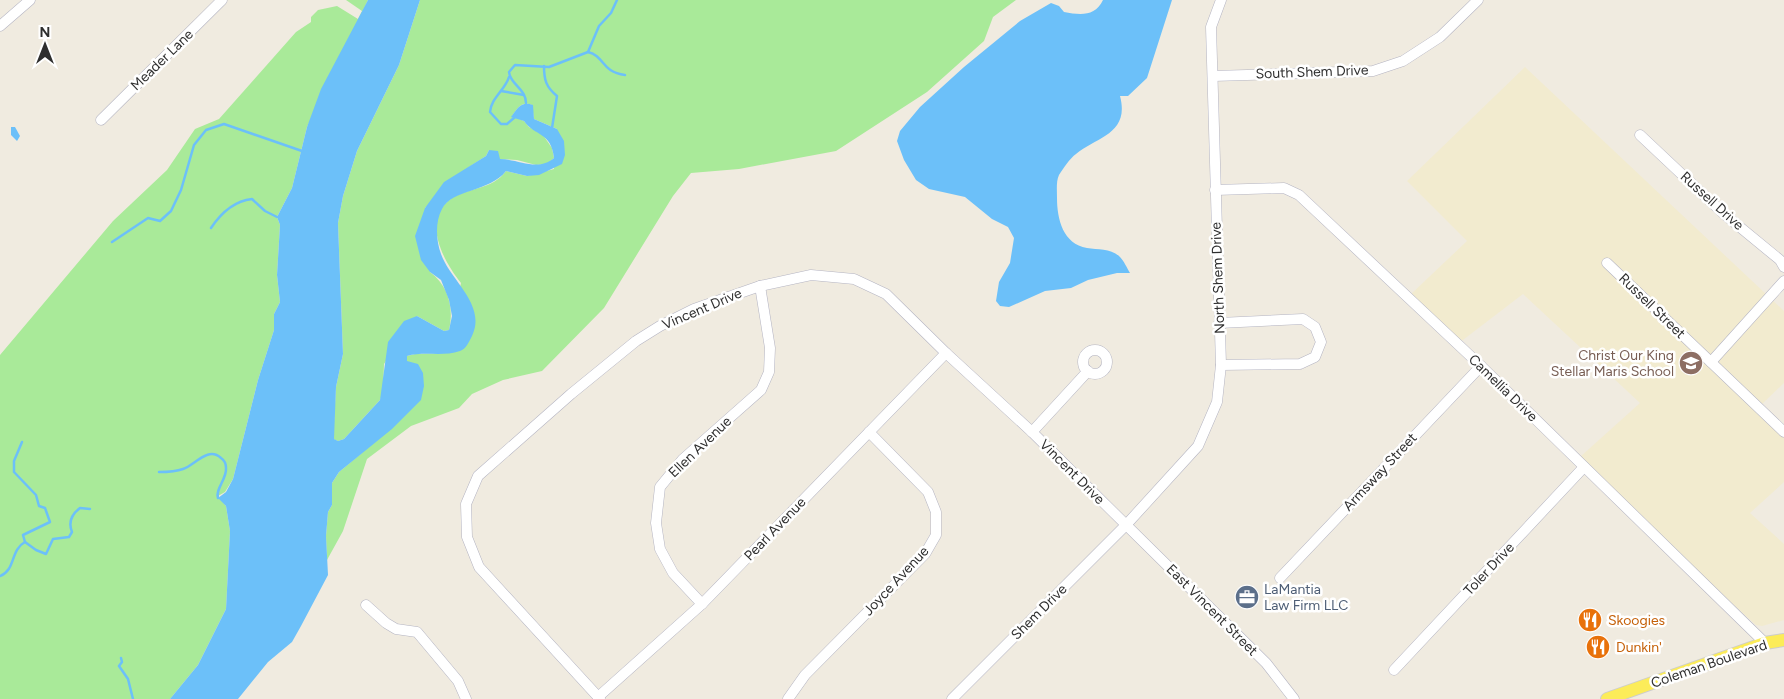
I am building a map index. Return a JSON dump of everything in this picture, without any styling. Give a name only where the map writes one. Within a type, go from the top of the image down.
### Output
[{"type":"main road","points":[[1764,643],[1784,634]]},
{"type":"main road","name":"Coleman Boulevard","points":[[1607,699],[1764,643],[1784,640]]},
{"type":"street","points":[[0,26],[30,0]]},
{"type":"street","name":"Meader Lane","points":[[101,120],[222,0]]},
{"type":"street","name":"North Shem Drive","points":[[1126,525],[1198,446],[1217,402],[1221,365],[1211,27],[1221,0]]},
{"type":"street","name":"South Shem Drive","points":[[1213,76],[1373,71],[1403,61],[1440,37],[1478,0]]},
{"type":"street","name":"Russell Drive","points":[[1640,135],[1724,214],[1780,260],[1784,267]]},
{"type":"street","name":"Camellia Drive","points":[[1216,190],[1284,188],[1299,194],[1481,366],[1764,643]]},
{"type":"street","name":"Russell Street","points":[[1607,263],[1784,432]]},
{"type":"street","name":"Vincent Drive","points":[[599,698],[479,567],[467,537],[466,504],[478,476],[571,394],[636,341],[694,309],[760,286],[812,275],[854,279],[886,294],[946,353],[1032,432],[1126,525]]},
{"type":"street","points":[[1711,362],[1784,281]]},
{"type":"street","name":"Ellen Avenue","points":[[702,604],[673,574],[660,549],[656,524],[660,487],[684,460],[761,390],[769,372],[770,348],[760,286]]},
{"type":"street","points":[[1219,323],[1303,319],[1315,327],[1322,342],[1315,357],[1300,364],[1221,365]]},
{"type":"street","name":"Pearl Avenue","points":[[599,698],[702,604],[946,353]]},
{"type":"street","name":"Armsway Street","points":[[1280,578],[1481,366]]},
{"type":"street","points":[[1032,432],[1088,371]]},
{"type":"street","name":"Joyce Avenue","points":[[788,699],[805,675],[925,554],[936,535],[936,512],[928,492],[869,432]]},
{"type":"street","name":"Toler Drive","points":[[1394,670],[1584,467]]},
{"type":"street","name":"East Vincent Street","points":[[1126,525],[1266,663],[1291,698]]},
{"type":"street","name":"Shem Drive","points":[[952,699],[1126,525]]},
{"type":"street","points":[[366,605],[386,623],[396,628],[418,632],[458,681],[466,699]]},
{"type":"shaded area","name":"Christ Our King Stellar Maris School","points":[[1525,67],[1784,311],[1784,383],[1761,405],[1784,427],[1784,482],[1750,513],[1784,544],[1784,620],[1762,626],[1756,625],[1686,562],[1580,457],[1640,403],[1523,294],[1459,343],[1409,296],[1467,241],[1407,181]]},
{"type":"green space","points":[[346,0],[368,0],[307,127],[292,188],[277,217],[280,225],[277,275],[280,302],[274,314],[274,330],[258,380],[233,479],[225,492],[218,496],[226,506],[230,531],[226,609],[198,665],[170,699],[0,699],[0,355],[113,221],[167,170],[195,129],[219,119],[296,32],[311,22],[311,17],[318,10],[337,6],[358,19],[362,11]]},
{"type":"green space","points":[[420,0],[1016,0],[993,17],[984,41],[927,92],[836,151],[739,169],[691,173],[673,196],[604,308],[542,371],[503,380],[472,394],[459,408],[411,426],[367,459],[343,531],[327,560],[326,536],[328,512],[332,505],[332,483],[339,472],[363,452],[407,362],[407,356],[445,353],[461,283],[448,264],[438,240],[436,229],[438,217],[443,207],[459,194],[494,182],[506,171],[527,176],[554,169],[557,129],[534,119],[532,105],[525,104],[518,108],[512,116],[524,121],[529,127],[543,135],[552,148],[554,158],[547,164],[536,165],[517,160],[499,159],[489,150],[486,156],[469,167],[425,208],[430,272],[446,291],[451,314],[449,330],[444,331],[417,316],[384,364],[383,393],[380,400],[344,439],[338,441],[333,439],[336,387],[343,354],[338,223],[343,196],[357,151],[399,65]]},
{"type":"water","points":[[368,0],[420,0],[399,65],[357,151],[343,196],[338,223],[343,354],[336,387],[334,439],[338,441],[344,439],[380,400],[388,342],[404,321],[417,316],[444,331],[449,330],[452,316],[449,300],[441,280],[430,272],[421,260],[415,236],[425,208],[444,182],[486,156],[489,150],[498,151],[500,159],[528,164],[541,164],[554,158],[550,143],[546,139],[524,121],[511,117],[520,106],[525,104],[533,105],[534,119],[557,129],[564,141],[565,155],[562,164],[539,175],[527,176],[506,171],[491,183],[447,202],[438,220],[438,243],[446,264],[466,293],[475,314],[472,336],[466,347],[454,353],[407,356],[407,361],[418,364],[423,373],[424,386],[421,400],[392,429],[339,472],[332,483],[332,505],[328,512],[326,536],[328,575],[292,642],[268,662],[238,699],[170,699],[198,665],[226,609],[230,531],[226,506],[218,498],[226,492],[233,479],[258,380],[274,330],[274,314],[280,302],[277,275],[280,225],[277,217],[292,188],[307,127],[321,89]]},
{"type":"water","points":[[1103,0],[1172,0],[1147,78],[1128,96],[1120,96],[1122,109],[1116,127],[1110,133],[1074,156],[1057,180],[1058,214],[1067,236],[1079,246],[1116,254],[1123,260],[1130,273],[1117,273],[1088,280],[1071,288],[1045,291],[1009,307],[1000,306],[996,301],[999,282],[1010,263],[1014,238],[1008,227],[992,219],[965,197],[929,189],[916,180],[904,160],[897,141],[900,131],[920,107],[964,67],[1020,21],[1051,3],[1059,6],[1064,12],[1086,14],[1100,6]]},
{"type":"water","points":[[11,127],[15,127],[20,136],[17,141],[11,135]]},
{"type":"waterway","points":[[526,103],[523,94],[510,76],[509,72],[515,65],[549,67],[588,52],[599,26],[611,13],[617,0]]},
{"type":"waterway","points":[[588,52],[598,57],[611,71],[625,75]]},
{"type":"waterway","points":[[544,66],[546,83],[557,96],[552,128]]},
{"type":"waterway","points":[[509,77],[493,102],[490,112],[501,124],[507,124],[515,117]]},
{"type":"waterway","points":[[501,91],[524,95]]},
{"type":"waterway","points":[[112,242],[148,218],[160,221],[171,211],[181,190],[194,145],[206,130],[224,124],[302,151]]},
{"type":"waterway","points":[[211,228],[228,209],[245,200],[252,199],[265,211],[277,217]]},
{"type":"waterway","points":[[0,576],[9,569],[17,550],[25,542],[23,535],[50,522],[45,508],[39,506],[36,495],[14,472],[14,461],[22,442]]},
{"type":"waterway","points":[[159,472],[180,470],[206,455],[216,455],[223,460],[226,468],[225,476],[218,491],[218,498]]},
{"type":"waterway","points":[[25,542],[46,554],[53,539],[69,537],[72,532],[70,525],[72,518],[77,510],[80,508],[90,509]]},
{"type":"waterway","points":[[121,658],[122,662],[119,666],[128,679],[133,699]]},
{"type":"place","name":"Christ Our King Stellar Maris School","points":[[1691,363]]},
{"type":"place","name":"LaMantia Law Firm LLC","points":[[1247,597]]},
{"type":"place","name":"Skoogies","points":[[1590,620]]},
{"type":"place","name":"Dunkin'","points":[[1598,647]]}]
